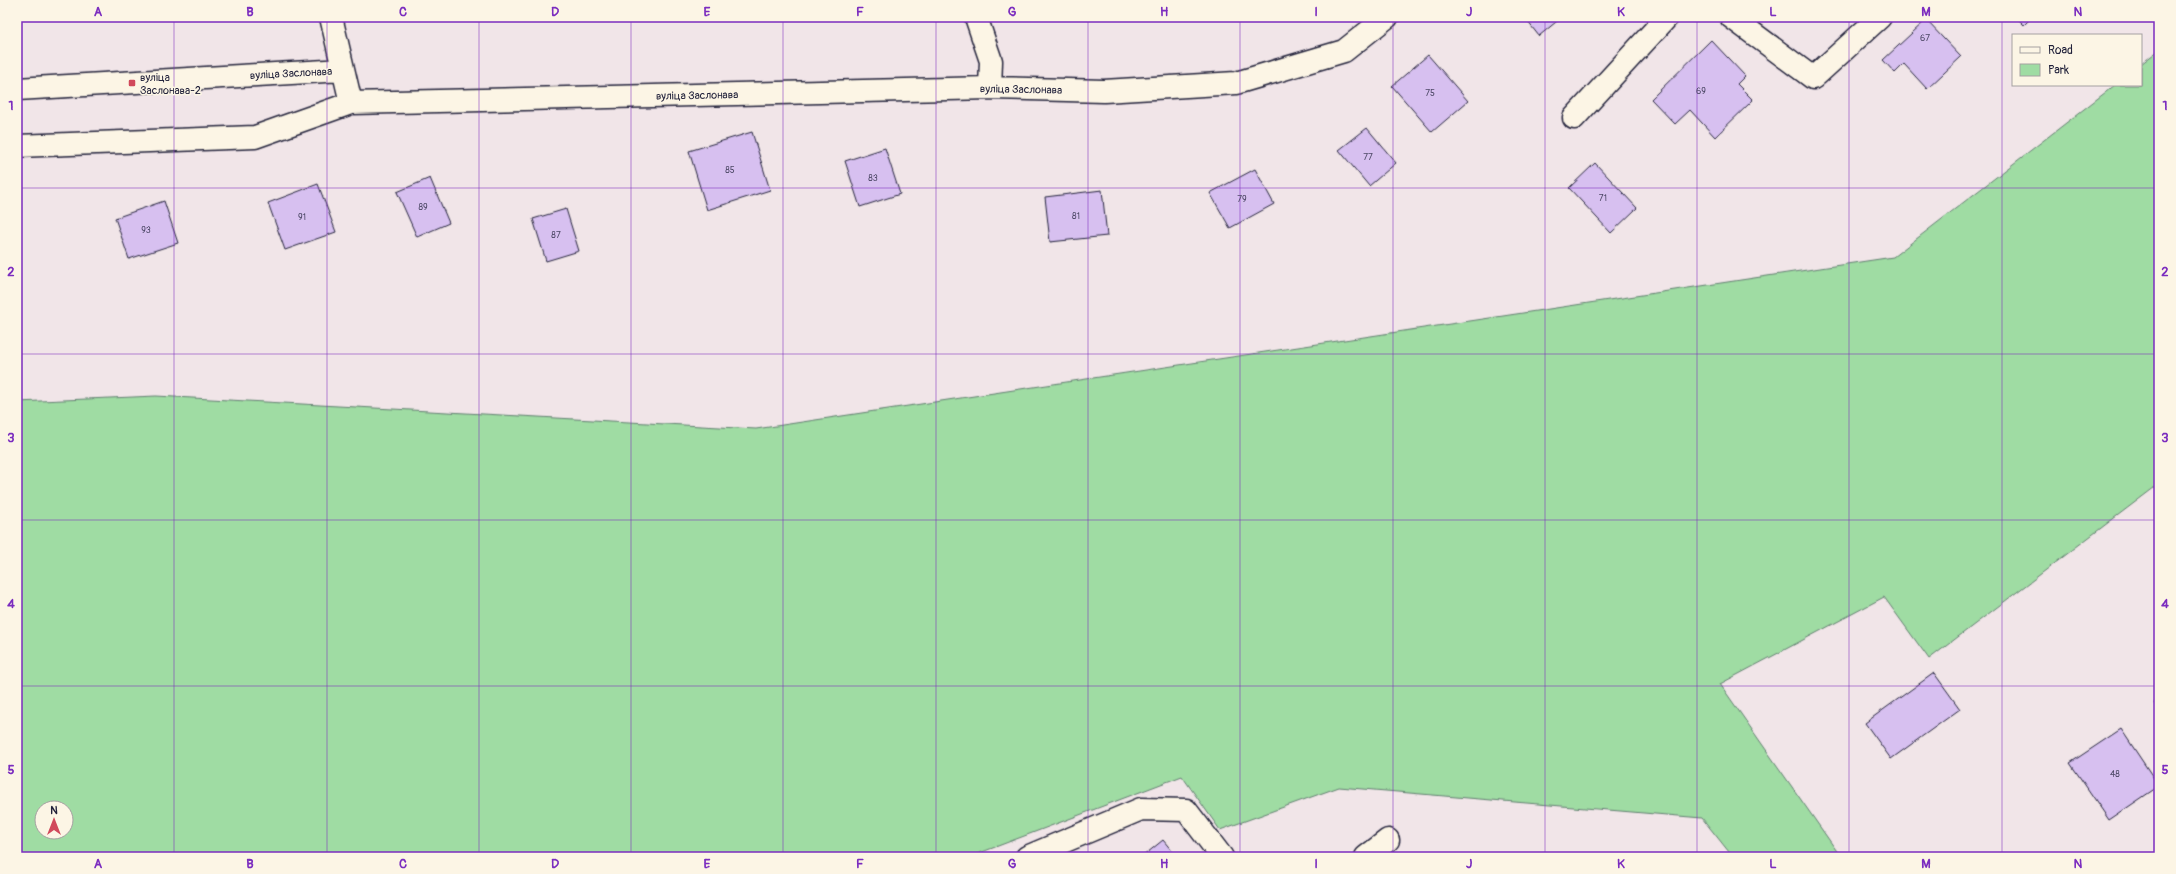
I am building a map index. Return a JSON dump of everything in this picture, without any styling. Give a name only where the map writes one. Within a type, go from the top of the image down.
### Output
[{"type":"street","points":[[332,17],[343,70]]},
{"type":"street","points":[[976,17],[991,61],[990,88]]},
{"type":"street","name":"вуліца Заслонава","points":[[17,88],[343,70],[351,103],[990,88],[1104,91],[1236,83],[1344,51],[1387,17]]},
{"type":"street","points":[[1574,118],[1667,17]]},
{"type":"street","points":[[1731,17],[1813,78],[1880,17]]},
{"type":"street","points":[[17,146],[256,137],[351,103]]},
{"type":"street","points":[[1027,857],[1141,809],[1186,810],[1222,857]]},
{"type":"street","points":[[1366,857],[1388,840]]},
{"type":"green space","points":[[2159,50],[2159,484],[1929,659],[1884,597],[1720,684],[1841,857],[1733,857],[1702,818],[1339,787],[1220,830],[1182,776],[969,857],[17,857],[17,402],[156,396],[756,429],[1893,257],[2114,86],[2142,86],[2142,63]]},
{"type":"building","points":[[1524,17],[1562,17],[1539,36]]},
{"type":"building","points":[[2016,17],[2032,17],[2024,25]]},
{"type":"building","points":[[1926,20],[1961,57],[1927,89],[1904,64],[1895,73],[1883,60]]},
{"type":"building","points":[[1711,40],[1745,76],[1737,84],[1753,100],[1715,137],[1690,110],[1675,124],[1651,99]]},
{"type":"building","points":[[1428,55],[1468,101],[1432,132],[1392,86]]},
{"type":"building","points":[[1367,128],[1396,163],[1369,186],[1339,150]]},
{"type":"building","points":[[752,132],[770,190],[707,210],[689,151]]},
{"type":"building","points":[[885,148],[900,194],[860,207],[845,161]]},
{"type":"building","points":[[1595,163],[1637,208],[1611,233],[1569,188]]},
{"type":"building","points":[[1255,169],[1274,204],[1230,228],[1210,193]]},
{"type":"building","points":[[430,178],[449,223],[417,237],[397,192]]},
{"type":"building","points":[[318,184],[336,232],[285,250],[268,203]]},
{"type":"building","points":[[1102,190],[1107,236],[1050,242],[1045,197]]},
{"type":"building","points":[[164,201],[178,243],[129,259],[115,218]]},
{"type":"building","points":[[566,209],[579,251],[546,261],[533,219]]},
{"type":"building","points":[[1934,673],[1960,709],[1891,759],[1865,723]]},
{"type":"building","points":[[2159,700],[2159,710],[2154,703]]},
{"type":"building","points":[[2121,729],[2159,786],[2109,820],[2070,763]]},
{"type":"building","points":[[1163,840],[1177,857],[1142,857]]},
{"type":"place","name":"вуліца Заслонава-2","points":[[132,83]]}]
